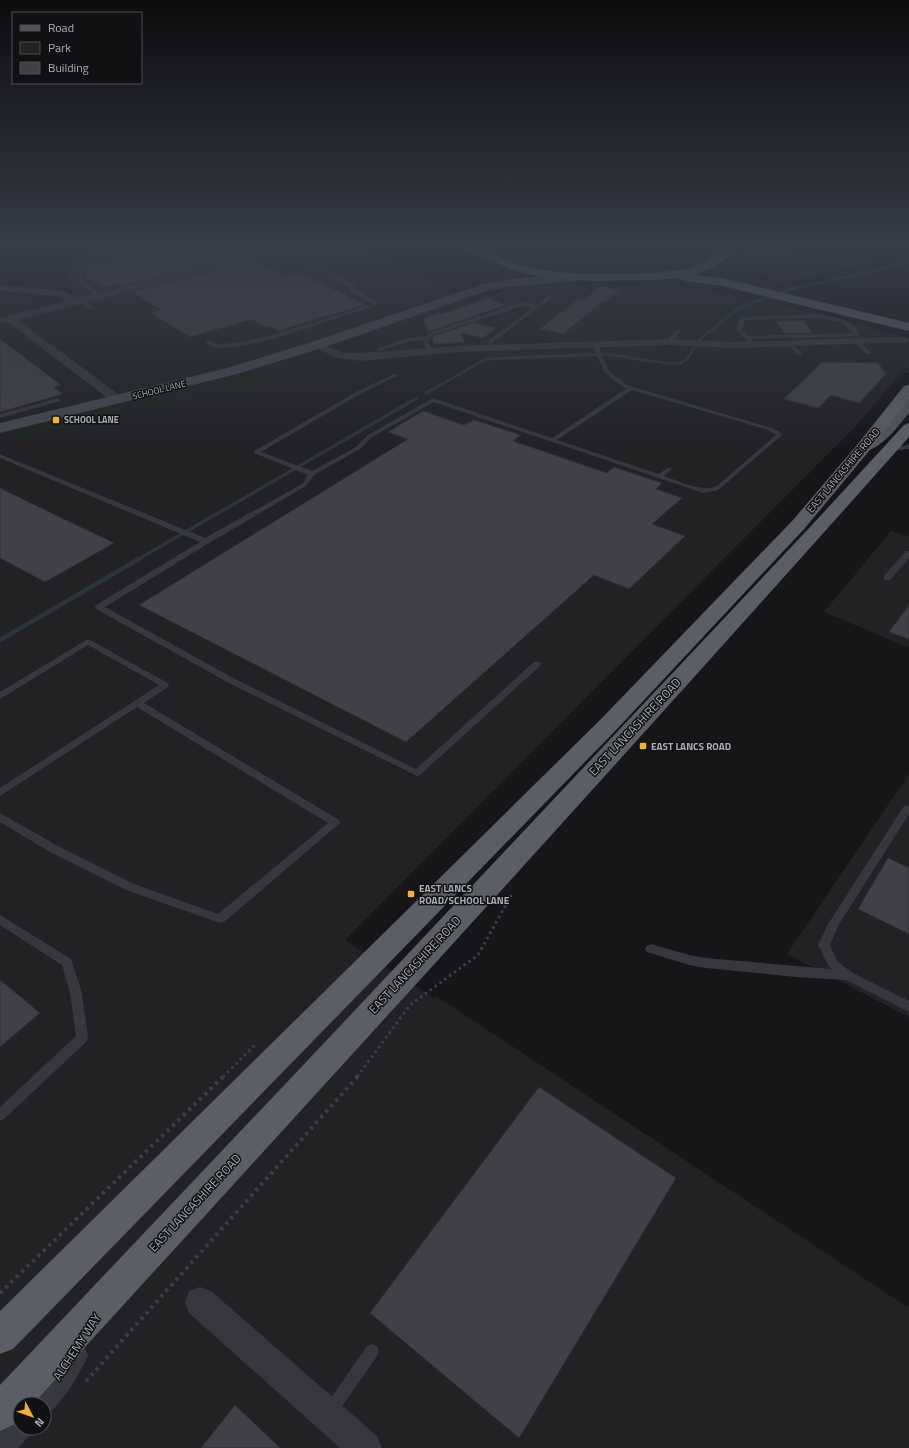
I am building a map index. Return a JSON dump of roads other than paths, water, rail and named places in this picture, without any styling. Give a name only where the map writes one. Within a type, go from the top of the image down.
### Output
[{"type":"highway","points":[[860,314],[909,327]]},
{"type":"highway","points":[[876,314],[909,321]]},
{"type":"highway","name":"EAST LANCASHIRE ROAD","points":[[0,1336],[609,724],[799,524],[863,448],[905,390]]},
{"type":"highway","name":"EAST LANCASHIRE ROAD","points":[[0,1412],[325,1064],[818,529],[900,448],[909,428]]},
{"type":"main road","name":"SCHOOL LANE","points":[[0,428],[232,371],[317,345],[409,314]]},
{"type":"street","points":[[5,319],[26,314]]},
{"type":"street","points":[[5,319],[118,400]]},
{"type":"street","points":[[317,345],[335,354],[348,357],[488,348],[597,351],[614,344],[670,342],[704,343],[750,341],[792,344],[903,340]]},
{"type":"street","name":"ALCHEMY WAY","points":[[43,1396],[53,1385],[116,1287]]},
{"type":"street","points":[[200,1302],[327,1416],[365,1448]]},
{"type":"street","points":[[0,1443],[12,1430]]},
{"type":"lane","points":[[208,342],[217,346],[235,345],[262,340],[348,314]]},
{"type":"lane","points":[[430,352],[425,341],[431,334],[493,314]]},
{"type":"lane","points":[[488,348],[491,341],[527,314]]},
{"type":"lane","points":[[819,316],[843,321],[856,331],[857,334],[750,341],[739,330],[743,319],[819,316]]},
{"type":"lane","points":[[670,342],[678,331]]},
{"type":"lane","points":[[379,349],[411,339],[428,338]]},
{"type":"lane","points":[[858,342],[868,353]]},
{"type":"lane","points":[[792,344],[799,354]]},
{"type":"lane","points":[[537,664],[417,772],[232,681],[99,607],[206,541],[304,485],[312,474],[358,448],[370,436],[433,400],[703,491],[714,490],[720,486],[778,434],[775,430],[625,386],[606,372],[597,351]]},
{"type":"lane","points":[[312,474],[256,452],[360,392],[396,375]]},
{"type":"lane","points":[[553,440],[631,388]]},
{"type":"lane","points":[[0,416],[58,400]]},
{"type":"lane","points":[[723,423],[730,417]]},
{"type":"lane","points":[[0,456],[190,536],[206,541]]},
{"type":"lane","points":[[660,476],[669,469]]},
{"type":"lane","points":[[887,578],[909,553]]},
{"type":"lane","points":[[0,696],[88,642],[164,685],[0,793]]},
{"type":"lane","points":[[0,817],[54,849],[130,886],[220,919],[335,823],[136,703]]},
{"type":"lane","points":[[907,809],[833,924],[824,945],[833,964],[847,975],[909,1007]]},
{"type":"lane","points":[[0,919],[67,962],[76,993],[82,1038],[0,1115]]},
{"type":"lane","points":[[651,949],[688,960],[706,963],[796,972],[847,975]]},
{"type":"lane","points":[[327,1416],[372,1350]]},
{"type":"waterway","points":[[442,384],[486,359],[606,354],[665,363],[680,363],[687,359],[699,340],[732,314]]},
{"type":"waterway","points":[[426,393],[443,383]]},
{"type":"waterway","points":[[137,560],[417,398]]},
{"type":"waterway","points":[[0,640],[139,559]]},
{"type":"place","name":"SCHOOL LANE","points":[[56,420]]},
{"type":"place","name":"EAST LANCS ROAD","points":[[643,746]]},
{"type":"place","name":"EAST LANCS ROAD/SCHOOL LANE","points":[[411,894]]}]
